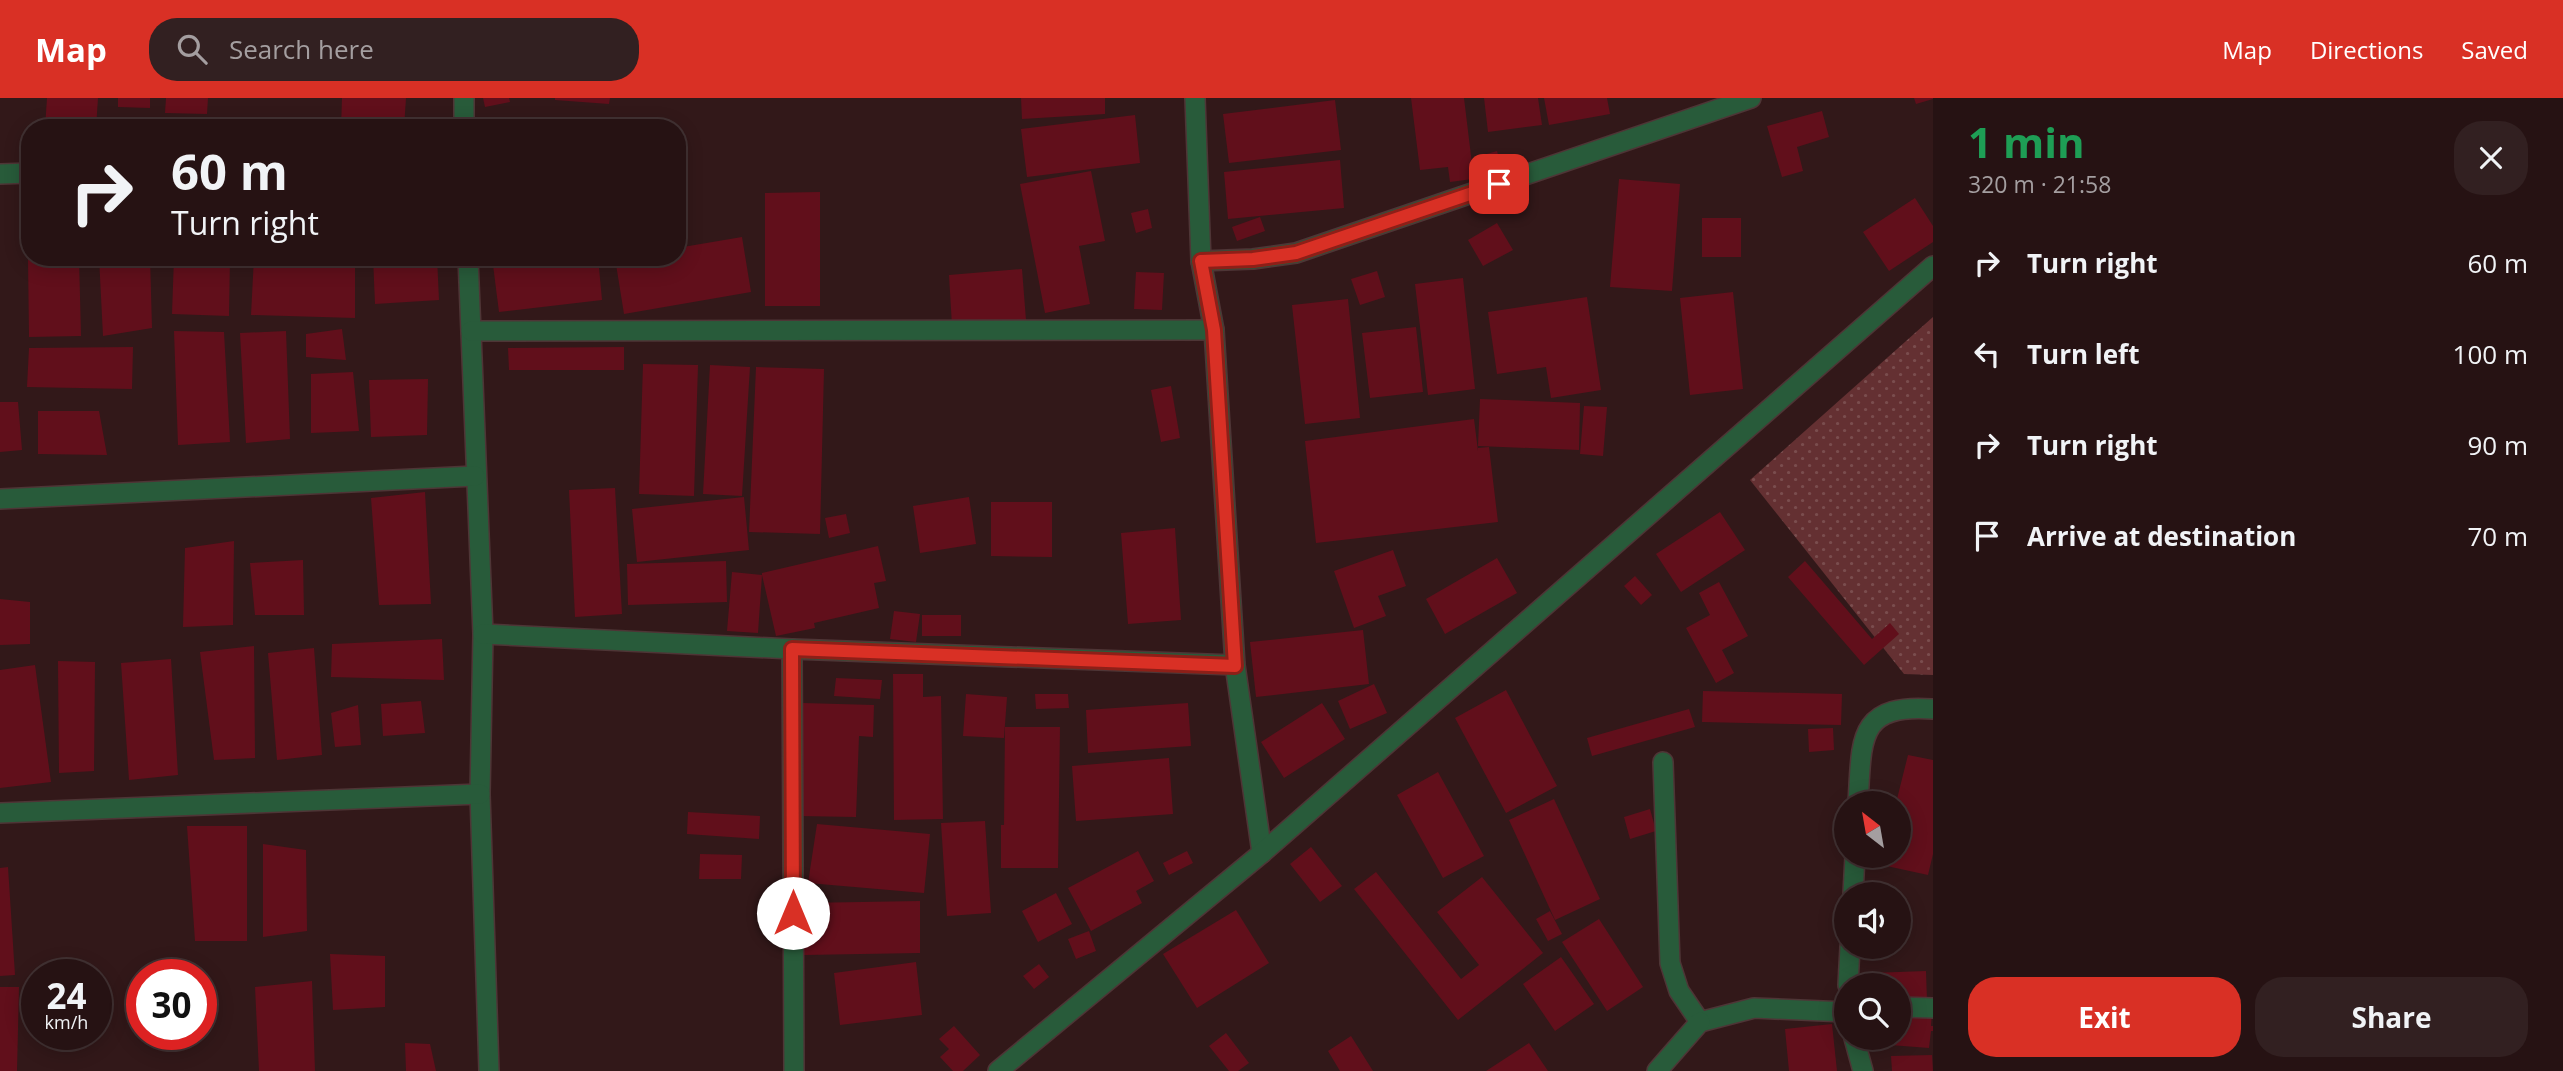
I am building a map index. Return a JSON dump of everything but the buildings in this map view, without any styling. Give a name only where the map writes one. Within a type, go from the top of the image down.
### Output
[{"type":"street","points":[[464,98],[464,119]]},
{"type":"street","points":[[1195,98],[1201,261],[1214,330],[1235,666],[1262,853]]},
{"type":"street","points":[[1201,261],[1253,259],[1296,253],[1751,98]]},
{"type":"street","points":[[0,174],[21,173]]},
{"type":"street","points":[[998,1071],[1262,853],[1933,265]]},
{"type":"street","points":[[468,266],[483,634],[480,794],[489,1071]]},
{"type":"street","points":[[471,331],[1214,330]]},
{"type":"street","points":[[0,499],[475,476]]},
{"type":"street","points":[[483,634],[1235,666]]},
{"type":"street","points":[[792,649],[794,1071]]},
{"type":"street","points":[[1859,791],[1867,729],[1880,715],[1903,709],[1933,709]]},
{"type":"street","points":[[1663,762],[1670,963],[1679,991],[1700,1022]]},
{"type":"street","points":[[0,813],[480,794]]},
{"type":"street","points":[[1911,1007],[1933,1008]]},
{"type":"street","points":[[1657,1071],[1700,1022],[1754,1008],[1834,1011]]},
{"type":"street","points":[[1857,1050],[1863,1071]]},
{"type":"shaded area","points":[[1933,317],[1933,675],[1904,674],[1750,480]]},
{"type":"route","points":[[793,913],[792,649],[1235,666],[1214,330],[1201,261],[1253,259],[1296,253],[1499,184]]}]
